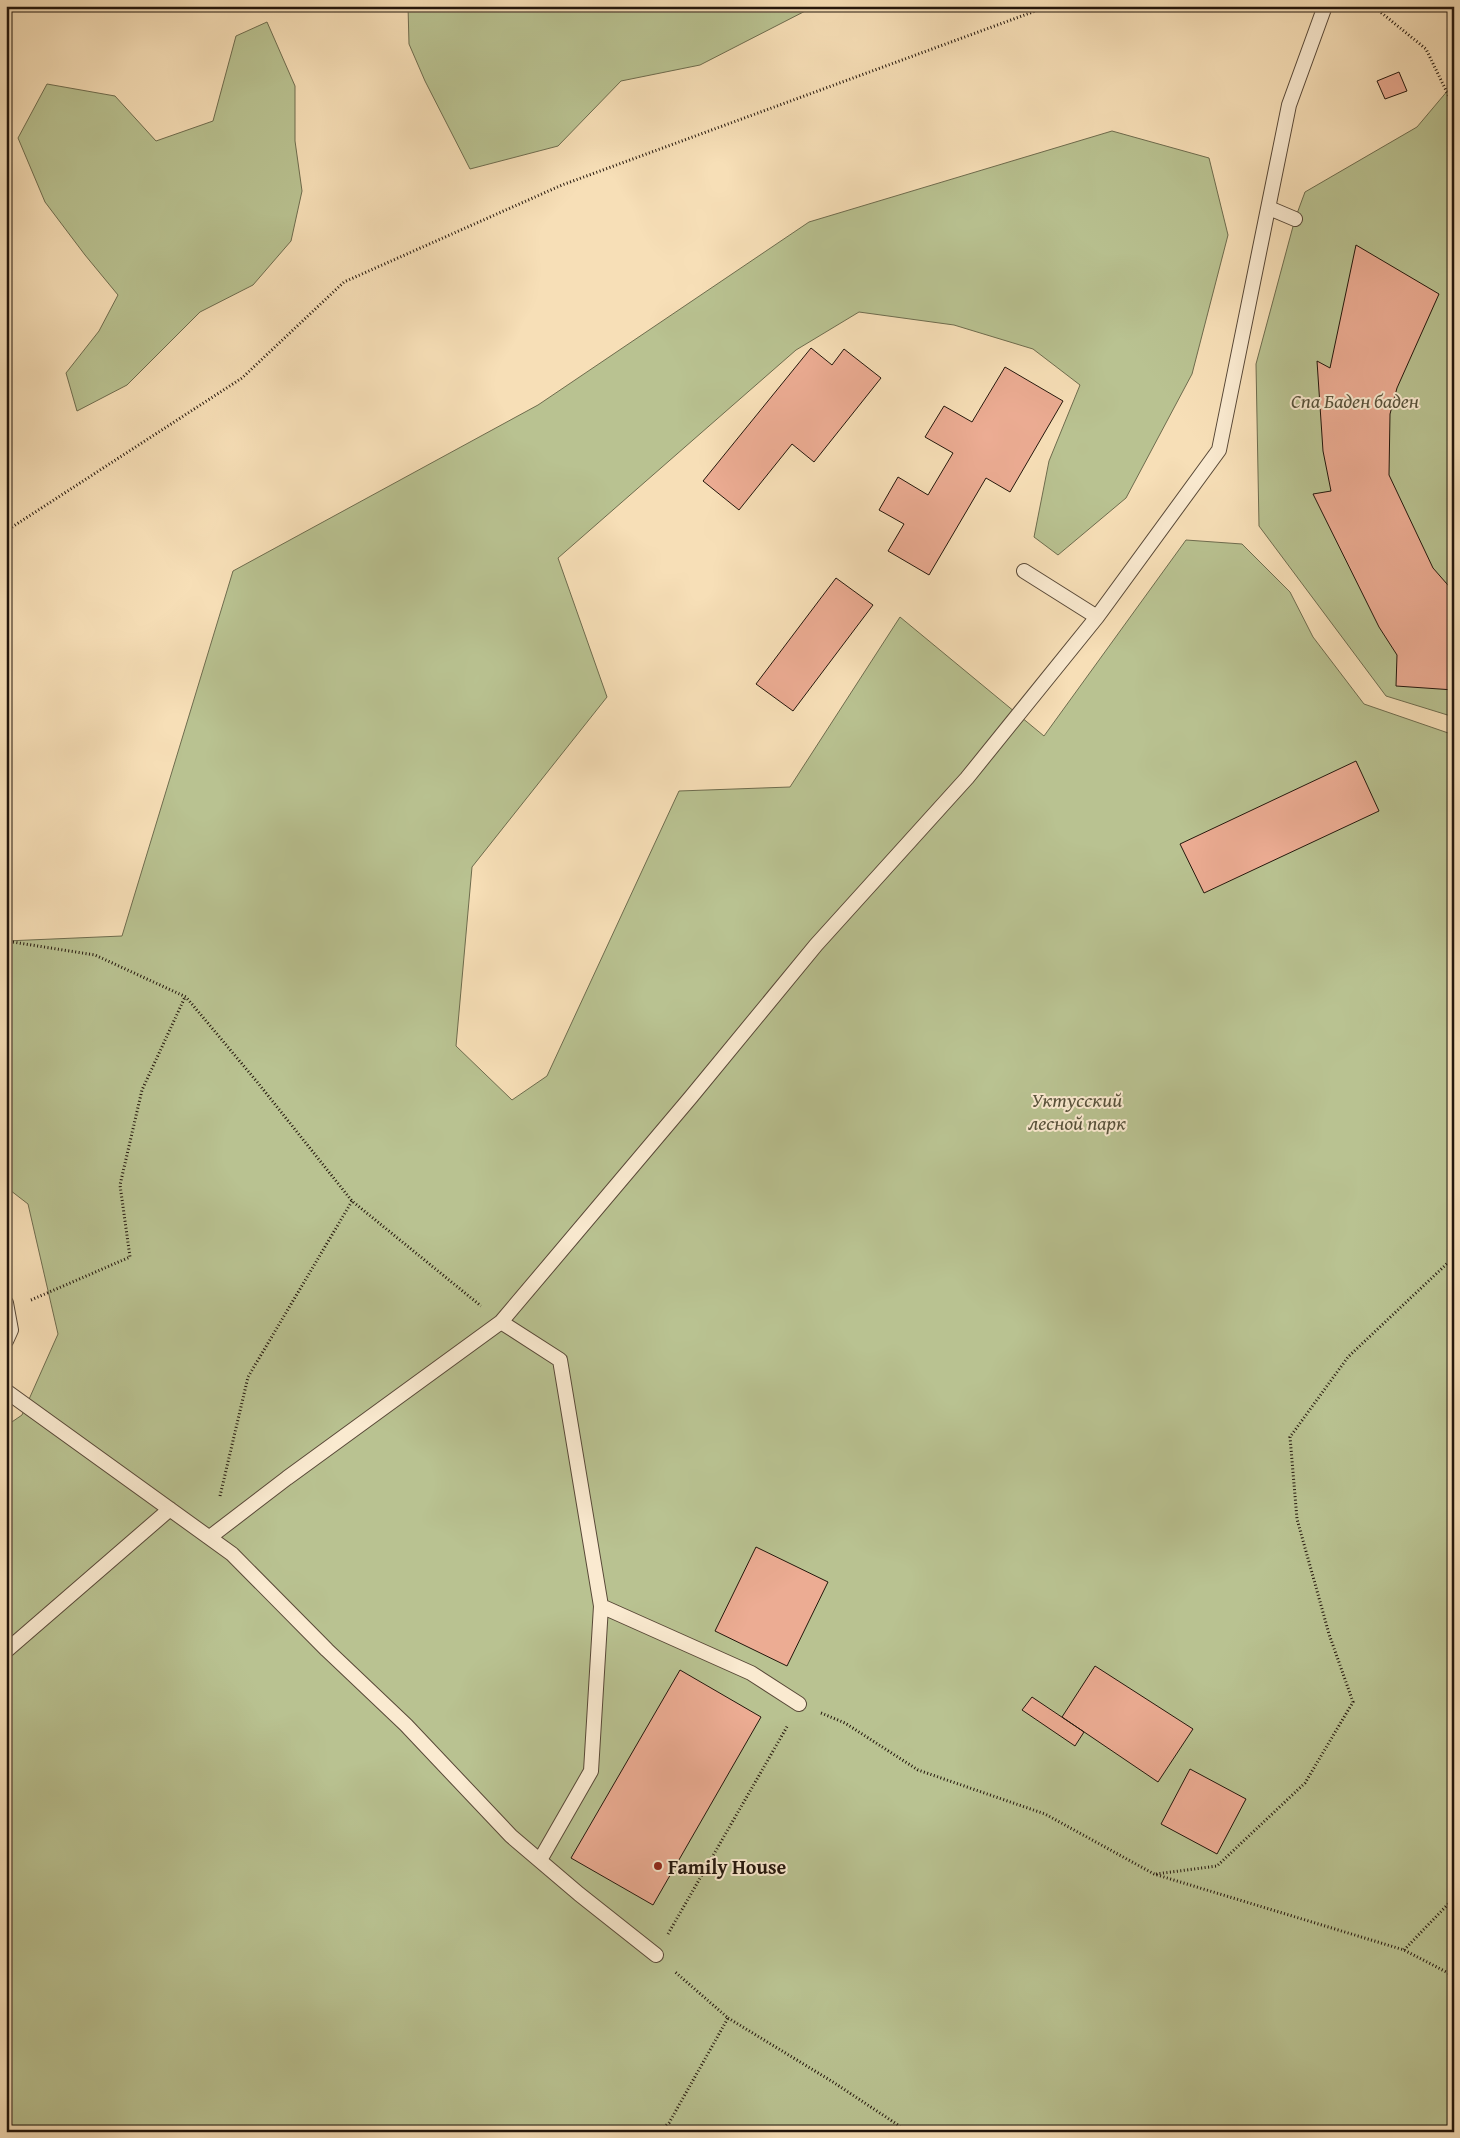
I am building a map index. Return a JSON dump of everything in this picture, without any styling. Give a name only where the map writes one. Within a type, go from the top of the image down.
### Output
[{"type":"lane","points":[[210,1537],[287,1478],[501,1322],[691,1097],[816,945],[967,778],[1097,617],[1218,450],[1289,105],[1325,6]]},
{"type":"lane","points":[[1269,208],[1295,219]]},
{"type":"lane","points":[[1024,571],[1097,617]]},
{"type":"lane","points":[[6,1341],[11,1330],[7,1307]]},
{"type":"lane","points":[[501,1322],[560,1360],[601,1606],[591,1771],[540,1860]]},
{"type":"lane","points":[[6,1390],[232,1554],[327,1650],[406,1725],[511,1836],[656,1955]]},
{"type":"lane","points":[[6,1651],[170,1508]]},
{"type":"lane","points":[[601,1606],[752,1673],[799,1704]]},
{"type":"path","points":[[6,531],[242,378],[344,282],[562,185],[1049,6]]},
{"type":"path","points":[[1373,6],[1426,49],[1454,107]]},
{"type":"path","points":[[6,941],[95,956],[186,997],[258,1083],[352,1201],[501,1322]]},
{"type":"path","points":[[7,1307],[130,1257],[120,1185],[142,1090],[186,997]]},
{"type":"path","points":[[210,1537],[248,1377],[352,1201]]},
{"type":"path","points":[[1154,1874],[1217,1866],[1305,1783],[1353,1702],[1329,1634],[1297,1518],[1290,1437],[1348,1357],[1454,1257]]},
{"type":"path","points":[[904,2132],[898,2124],[728,2018],[656,1955],[799,1704],[845,1723],[918,1770],[1045,1814],[1154,1874],[1404,1950],[1454,1976]]},
{"type":"path","points":[[1404,1950],[1454,1898]]},
{"type":"path","points":[[658,2132],[669,2123],[728,2018]]},
{"type":"green space","points":[[408,6],[815,6],[700,65],[621,81],[558,146],[470,169],[425,81],[409,44]]},
{"type":"green space","points":[[267,22],[295,86],[295,141],[302,191],[291,241],[253,285],[200,312],[127,385],[77,411],[66,373],[99,331],[118,295],[45,202],[18,138],[47,84],[115,96],[156,141],[213,121],[236,36]]},
{"type":"green space","name":"Спа Баден баден","points":[[1454,83],[1454,717],[1386,696],[1259,526],[1256,364],[1295,219],[1305,192],[1417,127]]},
{"type":"green space","name":"Уктусский лесной парк","points":[[1112,131],[1209,158],[1228,235],[1192,374],[1126,498],[1058,555],[1034,537],[1049,461],[1080,385],[1033,349],[954,325],[859,312],[796,350],[558,558],[607,697],[472,867],[456,1046],[512,1100],[547,1076],[679,791],[790,787],[900,617],[1044,736],[1186,540],[1242,544],[1290,592],[1313,637],[1364,704],[1454,735],[1454,2132],[6,2132],[6,1426],[22,1415],[58,1334],[28,1204],[6,1187],[6,941],[122,936],[233,571],[538,405],[809,222]]},
{"type":"building","points":[[1399,72],[1407,91],[1385,99],[1377,81]]},
{"type":"building","points":[[1356,245],[1439,294],[1397,388],[1390,414],[1389,475],[1433,568],[1454,592],[1454,690],[1396,686],[1397,655],[1379,627],[1313,494],[1331,491],[1323,451],[1317,361],[1330,368]]},
{"type":"building","points":[[811,348],[832,365],[844,349],[881,378],[814,462],[792,444],[739,510],[703,481]]},
{"type":"building","points":[[1005,367],[1063,401],[1010,492],[986,478],[929,575],[888,551],[904,524],[879,510],[898,477],[928,495],[953,453],[925,437],[944,406],[972,422]]},
{"type":"building","points":[[836,578],[873,605],[793,711],[756,684]]},
{"type":"building","points":[[1356,761],[1379,811],[1204,893],[1180,844]]},
{"type":"building","points":[[756,1547],[828,1582],[787,1666],[715,1631]]},
{"type":"building","points":[[1095,1666],[1193,1729],[1158,1782],[1062,1717]]},
{"type":"building","points":[[680,1670],[761,1717],[653,1905],[571,1858]]},
{"type":"building","points":[[1032,1697],[1084,1732],[1075,1746],[1022,1710]]},
{"type":"building","points":[[1190,1769],[1246,1799],[1217,1854],[1161,1824]]},
{"type":"place","name":"Family House","points":[[658,1866]]}]
